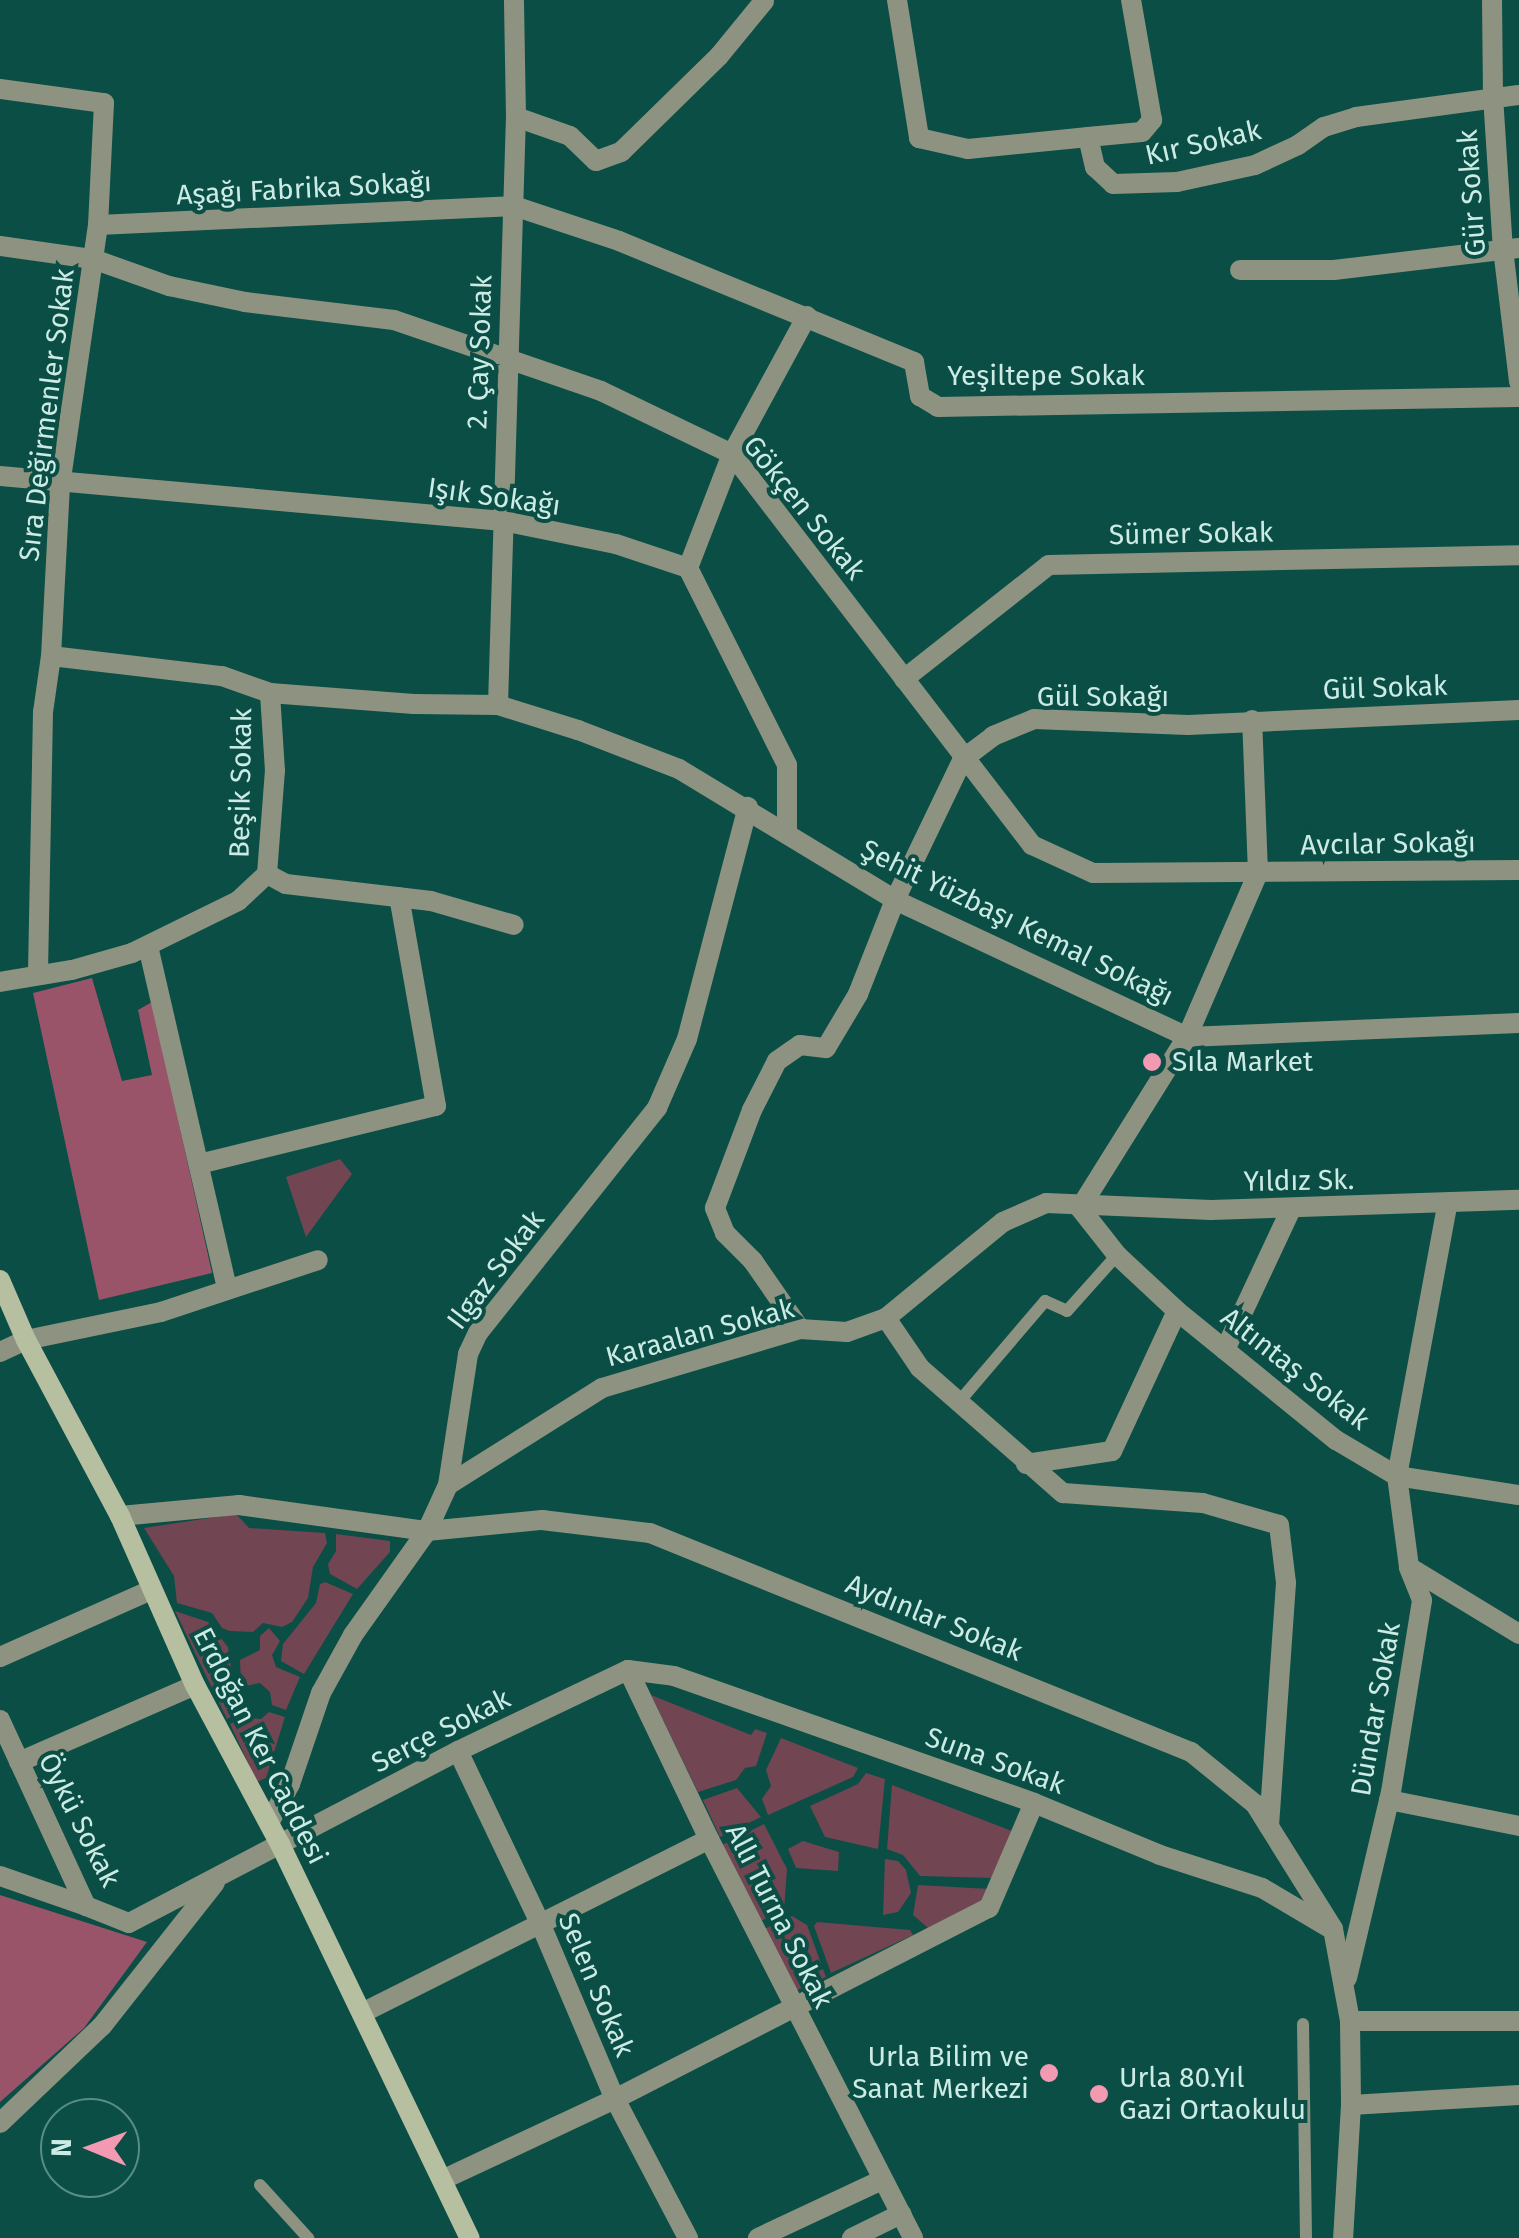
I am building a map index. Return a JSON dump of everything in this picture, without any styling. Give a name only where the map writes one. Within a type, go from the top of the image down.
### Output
[{"type":"main road","name":"Erdoğan Ker Caddesi","points":[[0,1280],[26,1340],[120,1516],[194,1685],[280,1844],[470,2238]]},
{"type":"street","name":"2. Çay Sokak","points":[[498,705],[506,358],[514,206],[514,0]]},
{"type":"street","points":[[516,117],[570,136],[596,161],[621,152],[719,56],[760,0]]},
{"type":"street","points":[[897,0],[919,138],[968,149],[1142,132],[1152,120],[1130,0]]},
{"type":"street","name":"Gür Sokak","points":[[1492,0],[1492,96],[1511,248],[1519,382]]},
{"type":"street","name":"Sıra Değirmenler Sokak","points":[[0,89],[104,103],[98,226],[60,484],[51,656],[42,712],[43,876],[38,974]]},
{"type":"street","name":"Kır Sokak","points":[[1088,137],[1095,167],[1104,176],[1113,184],[1139,186],[1255,165],[1298,145],[1324,127],[1356,117],[1519,95]]},
{"type":"street","name":"Aşağı Fabrika Sokağı","points":[[98,226],[514,206]]},
{"type":"street","name":"Yeşiltepe Sokak","points":[[514,206],[619,241],[914,362],[920,396],[938,407],[1519,397]]},
{"type":"street","name":"Gökçen Sokak","points":[[0,246],[94,258],[169,286],[244,302],[394,320],[600,391],[732,454],[1032,845],[1093,873],[1258,873]]},
{"type":"street","points":[[1240,270],[1334,270],[1511,248]]},
{"type":"street","points":[[787,834],[786,765],[688,568],[732,454],[807,316]]},
{"type":"street","name":"Işık Sokağı","points":[[0,476],[503,521],[616,544],[688,568]]},
{"type":"street","name":"Sümer Sokak","points":[[904,678],[1049,565],[1519,555]]},
{"type":"street","name":"Şehit Yüzbaşı Kemal Sokağı","points":[[51,656],[222,676],[270,693],[414,704],[498,705],[679,769],[748,807],[894,900],[1187,1037],[1519,1023]]},
{"type":"street","name":"Beşik Sokak","points":[[267,874],[275,771],[270,693]]},
{"type":"street","name":"Gül Sokak","points":[[1252,720],[1519,710]]},
{"type":"street","name":"Gül Sokağı","points":[[963,759],[992,736],[1034,720],[1188,726],[1252,720]]},
{"type":"street","points":[[1080,1208],[1187,1037],[1258,873],[1252,720]]},
{"type":"street","points":[[800,1330],[753,1261],[725,1232],[715,1208],[752,1110],[777,1061],[800,1045],[826,1048],[858,994],[894,900],[963,759]]},
{"type":"street","name":"Ilgaz Sokak","points":[[269,1824],[290,1784],[321,1693],[352,1636],[426,1531],[448,1486],[468,1354],[478,1333],[656,1108],[680,1056],[722,918],[748,807]]},
{"type":"street","name":"Avcılar Sokağı","points":[[1258,873],[1519,870]]},
{"type":"street","points":[[0,982],[72,970],[148,946],[238,901],[267,874],[286,884],[398,896],[514,925]]},
{"type":"street","points":[[199,1164],[436,1106],[398,896]]},
{"type":"street","points":[[148,946],[227,1287]]},
{"type":"street","name":"Yıldız Sk.","points":[[1080,1208],[1291,1209],[1446,1206],[1519,1200]]},
{"type":"street","name":"Karaalan Sokak","points":[[448,1486],[602,1388],[800,1330],[847,1332],[886,1318],[1003,1222],[1046,1204],[1080,1208]]},
{"type":"street","name":"Dündar Sokak","points":[[1346,1984],[1389,1800],[1422,1600],[1409,1567],[1397,1476],[1446,1206]]},
{"type":"street","name":"Altıntaş Sokak","points":[[1080,1208],[1117,1255],[1176,1311],[1336,1440],[1397,1476],[1519,1495]]},
{"type":"street","points":[[1225,1350],[1291,1209]]},
{"type":"street","points":[[0,1352],[26,1340],[161,1312],[318,1260]]},
{"type":"street","points":[[1026,1464],[1112,1450],[1176,1311]]},
{"type":"street","points":[[886,1318],[920,1368],[1026,1464],[1064,1493],[1203,1503],[1279,1526],[1286,1583],[1269,1826]]},
{"type":"street","name":"Aydınlar Sokak","points":[[120,1516],[239,1504],[426,1531],[542,1520],[650,1533],[1191,1752],[1256,1804],[1333,1929],[1350,2021],[1352,2105],[1343,2238]]},
{"type":"street","points":[[1409,1567],[1519,1634]]},
{"type":"street","points":[[0,1657],[151,1590]]},
{"type":"street","name":"Serçe Sokak","points":[[129,1922],[458,1751],[628,1670]]},
{"type":"street","name":"Suna Sokak","points":[[628,1670],[674,1676],[1034,1803],[1160,1855],[1262,1888],[1333,1929]]},
{"type":"street","name":"Allı Turna Sokak","points":[[628,1670],[709,1840],[913,2238]]},
{"type":"street","points":[[19,1762],[194,1685]]},
{"type":"street","name":"Öykü Sokak","points":[[0,1720],[86,1906],[129,1922]]},
{"type":"street","name":"Selen Sokak","points":[[458,1751],[541,1925],[615,2099],[688,2238]]},
{"type":"street","points":[[1389,1800],[1517,1819]]},
{"type":"street","points":[[442,2180],[615,2099],[989,1908],[1034,1803]]},
{"type":"street","points":[[362,2013],[709,1840]]},
{"type":"street","points":[[0,1876],[86,1906]]},
{"type":"street","points":[[0,2123],[102,2026],[221,1876]]},
{"type":"street","points":[[1350,2021],[1519,2021]]},
{"type":"street","points":[[1352,2105],[1519,2096]]},
{"type":"street","points":[[758,2238],[882,2180]]},
{"type":"street","points":[[852,2238],[901,2214]]},
{"type":"lane","points":[[958,1403],[1045,1301],[1066,1311],[1117,1255]]},
{"type":"lane","points":[[1303,2024],[1306,2238]]},
{"type":"lane","points":[[260,2185],[308,2238]]},
{"type":"shaded area","points":[[92,978],[122,1081],[152,1075],[138,1010],[152,1002],[212,1273],[99,1300],[33,993]]},
{"type":"shaded area","points":[[340,1159],[352,1174],[306,1237],[286,1177]]},
{"type":"shaded area","points":[[236,1514],[249,1528],[325,1533],[327,1543],[313,1567],[308,1598],[292,1622],[282,1627],[263,1623],[253,1632],[230,1631],[222,1628],[212,1613],[177,1603],[174,1576],[144,1528]]},
{"type":"shaded area","points":[[336,1534],[390,1541],[390,1552],[357,1589],[330,1574],[328,1564],[336,1551]]},
{"type":"shaded area","points":[[325,1582],[353,1594],[304,1674],[281,1661],[283,1644],[316,1603],[320,1584]]},
{"type":"shaded area","points":[[175,1611],[208,1622],[228,1647],[238,1713],[227,1719]]},
{"type":"shaded area","points":[[269,1628],[280,1641],[272,1655],[276,1667],[300,1677],[286,1710],[272,1705],[270,1692],[260,1683],[241,1687],[240,1660],[260,1650],[260,1636]]},
{"type":"shaded area","points":[[651,1695],[751,1735],[755,1729],[767,1733],[756,1766],[745,1768],[736,1780],[698,1792]]},
{"type":"shaded area","points":[[269,1712],[285,1717],[266,1778],[257,1782],[230,1724],[243,1717],[261,1719]]},
{"type":"shaded area","points":[[781,1738],[858,1768],[853,1777],[768,1815],[762,1799],[771,1786],[766,1770]]},
{"type":"shaded area","points":[[866,1773],[885,1779],[878,1849],[825,1837],[810,1806],[858,1784]]},
{"type":"shaded area","points":[[892,1785],[1012,1831],[994,1878],[920,1876],[903,1855],[887,1849]]},
{"type":"shaded area","points":[[737,1788],[761,1817],[720,1837],[703,1800]]},
{"type":"shaded area","points":[[764,1824],[787,1869],[784,1910],[759,1922],[722,1845]]},
{"type":"shaded area","points":[[803,1841],[839,1852],[838,1871],[796,1868],[788,1849]]},
{"type":"shaded area","points":[[885,1859],[898,1861],[906,1870],[911,1893],[898,1912],[883,1915]]},
{"type":"shaded area","points":[[918,1885],[990,1889],[988,1897],[928,1928],[913,1915]]},
{"type":"shaded area","points":[[0,1895],[147,1942],[84,2028],[0,2102]]},
{"type":"shaded area","points":[[792,1916],[807,1925],[826,1977],[793,1992],[764,1929]]},
{"type":"shaded area","points":[[817,1922],[910,1930],[913,1935],[831,1973],[814,1926]]},
{"type":"place","name":"Sıla Market","points":[[1152,1062]]},
{"type":"place","name":"Urla Bilim ve Sanat Merkezi","points":[[1049,2073]]},
{"type":"place","name":"Urla 80.Yıl Gazi Ortaokulu","points":[[1099,2094]]}]
